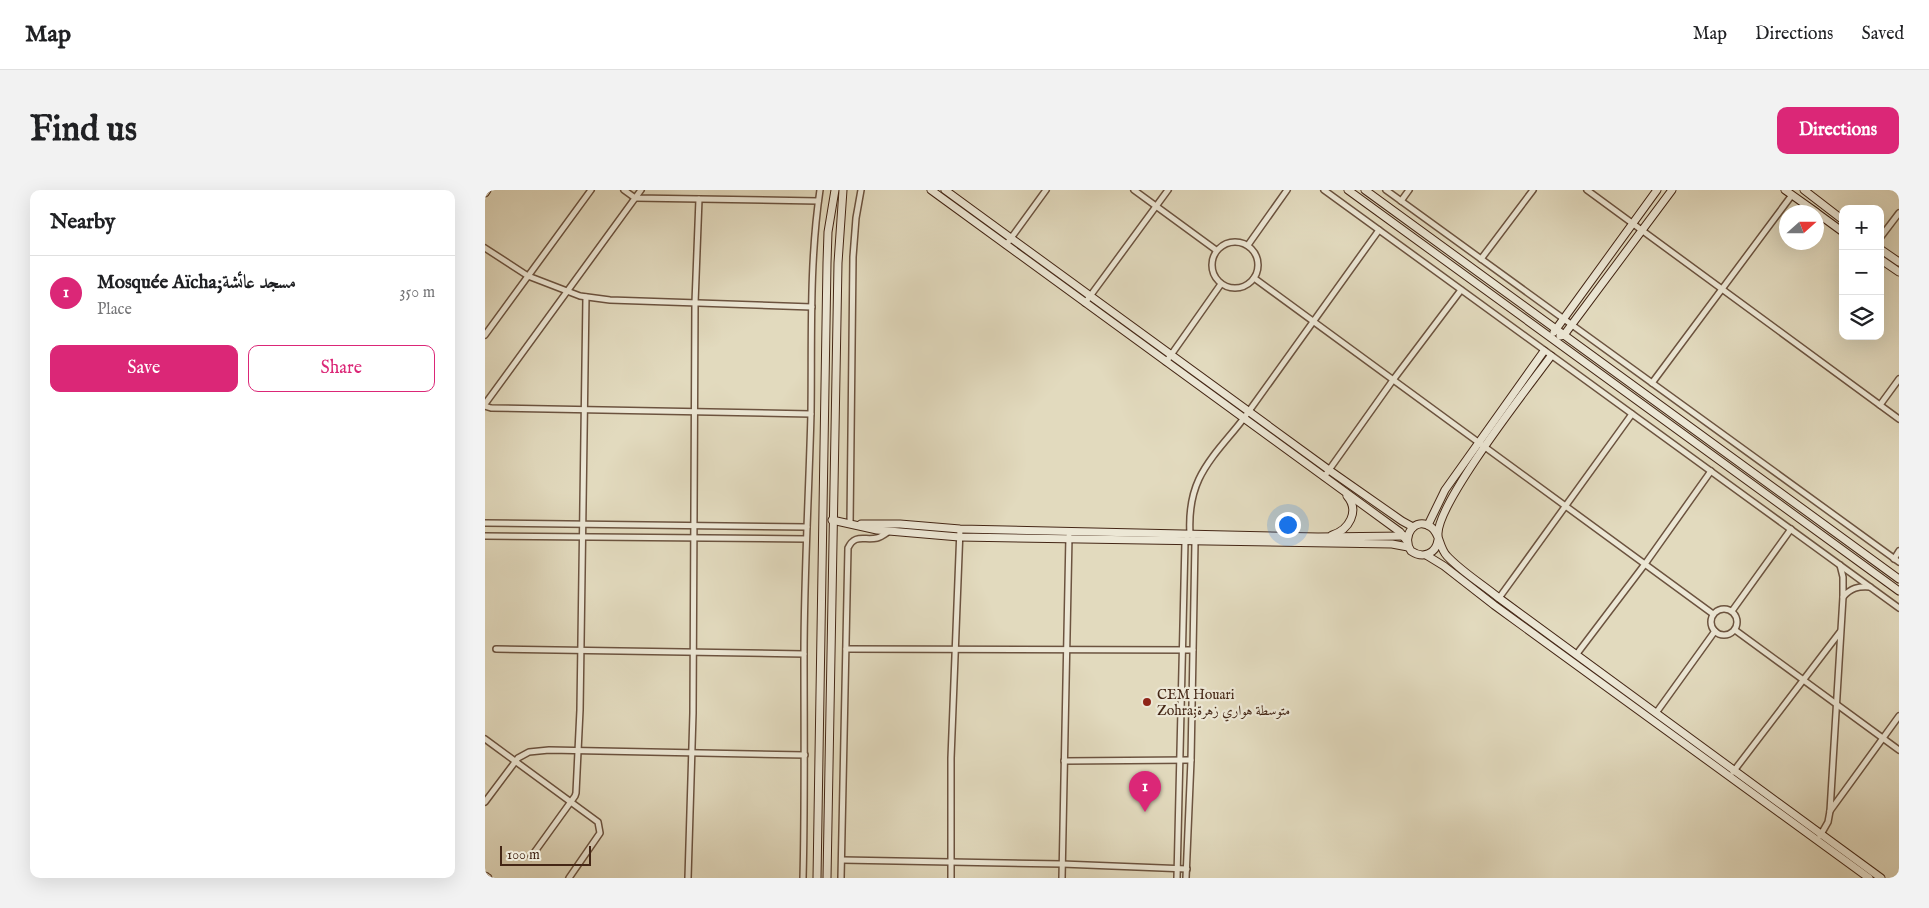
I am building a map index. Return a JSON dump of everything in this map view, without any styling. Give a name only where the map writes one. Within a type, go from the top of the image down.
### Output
[{"type":"street","points":[[485,335],[591,190]]},
{"type":"street","points":[[624,190],[635,198],[818,200]]},
{"type":"street","points":[[641,190],[485,405],[491,408],[811,414]]},
{"type":"street","points":[[803,878],[804,654],[812,307],[814,242],[820,190]]},
{"type":"street","points":[[817,878],[827,264],[828,232],[835,190]]},
{"type":"street","points":[[827,878],[832,520],[836,413],[838,263],[843,190]]},
{"type":"street","points":[[850,524],[853,257],[856,218],[861,190]]},
{"type":"street","points":[[931,190],[1344,492],[1406,540],[1416,554],[1426,555],[1444,566],[1493,605],[1819,837],[1881,878]]},
{"type":"street","points":[[945,190],[1248,412],[1413,527]]},
{"type":"street","points":[[1006,245],[1046,190]]},
{"type":"street","points":[[1134,190],[1216,250]]},
{"type":"street","points":[[1085,303],[1167,190]]},
{"type":"street","points":[[1248,246],[1287,190]]},
{"type":"street","points":[[1324,190],[1899,608]]},
{"type":"street","points":[[1349,190],[1899,591]]},
{"type":"street","points":[[1365,190],[1899,579]]},
{"type":"street","points":[[1386,190],[1896,560],[1899,551]]},
{"type":"street","points":[[1401,201],[1409,190]]},
{"type":"street","points":[[1481,259],[1533,190]]},
{"type":"street","points":[[1587,190],[1899,419]]},
{"type":"street","points":[[1553,339],[1555,328],[1657,190]]},
{"type":"street","points":[[1553,339],[1564,335],[1672,190]]},
{"type":"street","points":[[1785,190],[1806,205]]},
{"type":"street","points":[[1804,190],[1839,217]]},
{"type":"street","points":[[1652,383],[1792,195]]},
{"type":"street","points":[[688,878],[696,412],[695,303],[699,199]]},
{"type":"street","points":[[1884,233],[1899,213]]},
{"type":"street","points":[[1824,218],[1839,229]]},
{"type":"street","points":[[1187,878],[1195,542],[1190,534],[1189,516],[1198,480],[1207,464],[1248,412],[1379,230]]},
{"type":"street","points":[[1237,241],[1248,246],[1256,255],[1258,263],[1254,278],[1242,287],[1227,287],[1221,284],[1215,278],[1211,264],[1216,250],[1229,242],[1237,241]]},
{"type":"street","points":[[485,248],[528,276],[567,292],[586,297],[610,300],[812,307]]},
{"type":"street","points":[[1881,250],[1899,262]]},
{"type":"street","points":[[1884,262],[1899,272]]},
{"type":"street","points":[[1254,278],[1713,614]]},
{"type":"street","points":[[1166,362],[1221,284]]},
{"type":"street","points":[[1324,477],[1393,380],[1461,290]]},
{"type":"street","points":[[531,857],[576,793],[579,750],[586,297]]},
{"type":"street","points":[[1428,525],[1445,490],[1544,351]]},
{"type":"street","points":[[1426,555],[1435,550],[1440,521],[1484,448],[1551,356]]},
{"type":"street","points":[[1880,405],[1899,379]]},
{"type":"street","points":[[1499,598],[1632,414]]},
{"type":"street","points":[[1577,654],[1645,564],[1711,471]]},
{"type":"street","points":[[1318,537],[1339,533],[1350,522],[1353,507],[1351,500],[1344,492]]},
{"type":"street","points":[[832,520],[888,532],[1069,536],[1185,542],[1391,544],[1406,540],[1413,527],[1423,524],[1428,525],[1435,531],[1446,555],[1499,598],[1656,713],[1732,774]]},
{"type":"street","points":[[485,523],[807,527]]},
{"type":"street","points":[[850,524],[899,524],[959,533]]},
{"type":"street","points":[[1732,611],[1791,529]]},
{"type":"street","points":[[841,878],[849,548],[851,542],[856,539],[878,538],[888,532]]},
{"type":"street","points":[[951,878],[951,758],[959,533]]},
{"type":"street","points":[[1177,878],[1185,542],[1190,534]]},
{"type":"street","points":[[1069,536],[1190,534],[1406,540]]},
{"type":"street","points":[[485,536],[807,539]]},
{"type":"street","points":[[1062,878],[1069,536]]},
{"type":"street","points":[[1819,837],[1828,822],[1831,811],[1843,597],[1843,577],[1840,564]]},
{"type":"street","points":[[1843,597],[1855,587],[1871,587]]},
{"type":"street","points":[[1724,608],[1732,611],[1737,622],[1735,630],[1727,635],[1719,634],[1711,623],[1713,614],[1724,608]]},
{"type":"street","points":[[1735,630],[1899,750]]},
{"type":"street","points":[[1656,713],[1715,631]]},
{"type":"street","points":[[1732,774],[1841,631]]},
{"type":"street","points":[[496,649],[804,654]]},
{"type":"street","points":[[846,649],[1193,650]]},
{"type":"street","points":[[1831,811],[1899,716]]},
{"type":"street","points":[[485,739],[595,820],[600,826],[601,829],[598,836],[569,878]]},
{"type":"street","points":[[485,802],[515,761],[523,754],[535,751],[579,750],[805,755]]},
{"type":"street","points":[[1064,761],[1191,760]]},
{"type":"street","points":[[1819,837],[1869,878]]},
{"type":"street","points":[[842,860],[1062,864],[1187,869]]},
{"type":"place","name":"CEM Houari Zohra;متوسطة هواري زهرة","points":[[1147,702]]},
{"type":"place","name":"Mosquée Aïcha;مسجد عائشة","points":[[1145,812]]}]
